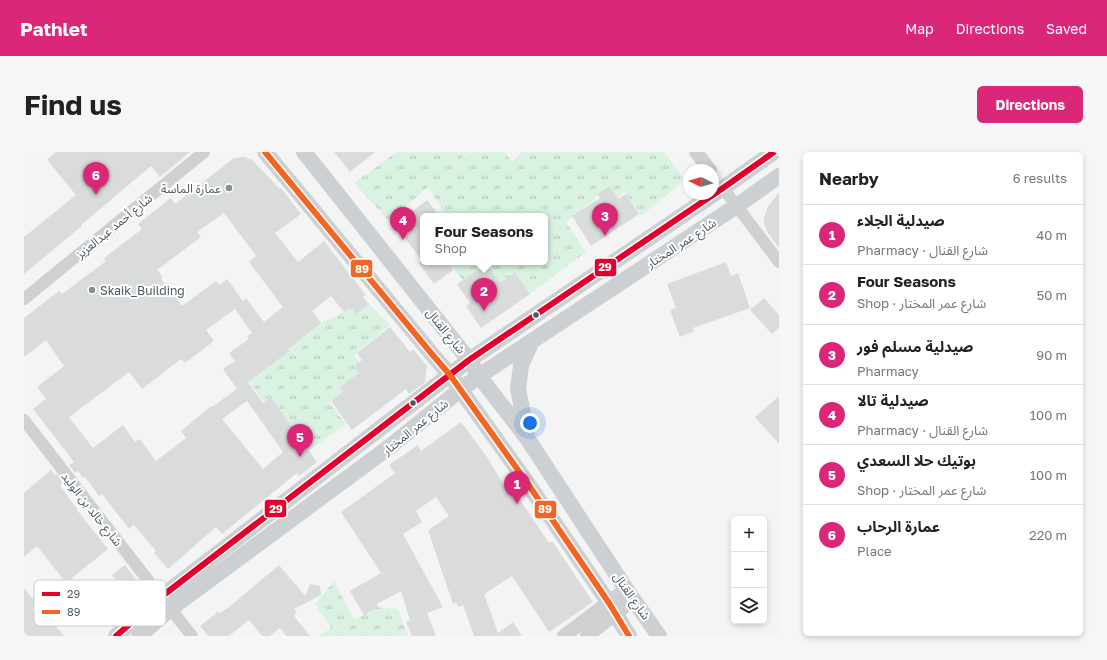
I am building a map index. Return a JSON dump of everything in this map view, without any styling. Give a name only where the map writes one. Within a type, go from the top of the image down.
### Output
[{"type":"main road","name":"شارع القنال","points":[[265,152],[450,374],[613,608],[629,636]]},
{"type":"main road","name":"شارع القنال","points":[[304,152],[469,360],[479,376],[527,438],[659,636]]},
{"type":"main road","name":"شارع عمر المختار","points":[[166,603],[450,374],[774,152]]},
{"type":"main road","name":"شارع عمر المختار","points":[[166,603],[388,448],[479,376],[738,205],[779,176]]},
{"type":"main road","points":[[527,438],[518,389],[521,365],[532,341]]},
{"type":"main road","name":"شارع عمر المختار","points":[[116,636],[131,626]]},
{"type":"main road","name":"شارع عمر المختار","points":[[139,636],[147,626]]},
{"type":"street","name":"شارع أحمد عبدالعزيز","points":[[24,299],[204,152]]},
{"type":"street","points":[[696,152],[705,164]]},
{"type":"street","points":[[719,182],[738,205],[779,262]]},
{"type":"street","name":"شارع خالد بن الوليد","points":[[24,420],[148,580]]},
{"type":"street","points":[[587,636],[613,608],[630,594]]},
{"type":"street","name":"شارع خالد بن الوليد","points":[[166,603],[192,636]]},
{"type":"street","points":[[564,636],[613,608]]},
{"type":"green space","points":[[397,152],[469,152],[446,172],[471,152],[505,152],[512,162],[522,152],[664,152],[683,177],[683,182],[641,216],[624,191],[618,199],[610,186],[566,222],[586,252],[530,294],[515,272],[499,285],[463,280],[450,265],[548,265],[548,213],[444,213],[428,187],[389,221],[354,183]]},
{"type":"green space","points":[[369,304],[390,325],[353,356],[360,362],[354,366],[359,373],[339,387],[343,392],[329,402],[346,424],[309,450],[271,397],[264,402],[249,381],[290,351],[289,348],[321,323],[351,307]]},
{"type":"green space","points":[[334,581],[354,619],[378,607],[398,609],[408,636],[319,636],[331,628],[315,604]]},
{"type":"building","points":[[56,152],[190,152],[160,177],[151,166],[24,274],[24,237],[76,195],[47,160]]},
{"type":"building","points":[[334,152],[375,152],[350,172]]},
{"type":"building","points":[[244,157],[252,160],[280,189],[281,188],[301,214],[275,233],[298,262],[324,241],[366,295],[363,297],[369,304],[356,314],[351,307],[344,312],[331,296],[312,311],[321,323],[288,349],[290,351],[248,382],[263,403],[271,397],[317,462],[299,476],[297,473],[222,534],[216,527],[168,569],[154,553],[156,551],[134,525],[129,529],[102,494],[99,496],[85,477],[83,478],[78,471],[75,473],[69,465],[74,462],[33,409],[46,399],[37,387],[64,366],[46,340],[24,357],[24,318],[59,291],[62,294],[106,261],[104,258],[142,229],[138,224],[171,198],[175,204],[234,158]],"holes":[[[224,213],[256,256],[249,262],[283,307],[264,322],[246,298],[243,301],[227,279],[219,285],[216,281],[182,306],[161,279],[163,277],[157,270],[201,237],[197,232]],[[235,309],[252,333],[247,336],[249,339],[229,353],[235,361],[223,369],[237,389],[212,407],[211,406],[181,431],[186,438],[156,461],[140,439],[135,442],[123,425],[93,448],[69,417],[129,372],[142,389],[181,359],[185,363],[214,341],[206,330]],[[247,401],[283,452],[263,469],[222,419]]]},
{"type":"building","points":[[610,186],[618,199],[626,194],[639,214],[591,246],[572,216],[600,198],[597,194]]},
{"type":"building","points":[[779,192],[779,248],[768,233],[764,223],[764,218],[767,208]]},
{"type":"building","points":[[427,200],[437,213],[420,213],[420,258],[395,225]]},
{"type":"building","points":[[726,262],[731,276],[738,273],[750,308],[693,328],[694,331],[680,337],[670,310],[676,308],[667,284]]},
{"type":"building","points":[[420,265],[450,265],[453,270],[434,284]]},
{"type":"building","points":[[488,265],[500,283],[515,272],[530,294],[481,328],[466,306],[470,303],[457,284]]},
{"type":"building","points":[[764,298],[779,315],[779,328],[772,334],[750,310]]},
{"type":"building","points":[[390,327],[410,352],[413,349],[427,366],[425,382],[409,394],[406,389],[352,430],[331,401],[343,392],[339,387],[359,373],[354,366],[362,360],[357,353]]},
{"type":"building","points":[[779,396],[779,444],[755,417]]},
{"type":"building","points":[[461,422],[487,457],[504,485],[508,482],[549,543],[552,541],[593,602],[549,632],[512,576],[484,594],[498,633],[513,622],[522,636],[474,636],[463,605],[459,607],[456,603],[453,604],[428,530],[449,516],[436,497],[416,511],[422,522],[403,534],[443,607],[427,613],[436,636],[412,636],[406,622],[410,620],[401,591],[377,604],[378,607],[364,615],[350,591],[381,573],[341,512],[395,473],[389,465],[418,445],[421,451]]},
{"type":"building","points":[[51,470],[55,475],[57,474],[63,483],[60,486],[108,549],[70,580],[64,580],[37,546],[24,557],[24,493]]},
{"type":"building","points":[[125,565],[136,580],[116,580],[112,575]]},
{"type":"building","points":[[279,565],[305,596],[310,584],[320,586],[321,595],[294,609],[297,613],[294,616],[310,636],[286,636],[280,628],[270,636],[262,636],[249,620],[229,636],[208,636],[200,626],[218,612],[220,613],[229,607]]},
{"type":"building","points":[[24,588],[34,600],[34,608],[32,610],[34,613],[34,626],[55,626],[64,636],[24,636]]},
{"type":"transit line","name":"89","points":[[265,152],[450,375],[528,484],[609,603],[629,636]]},
{"type":"transit line","name":"29","points":[[166,593],[469,360],[774,152]]},
{"type":"transit line","name":"29","points":[[116,636],[128,626]]},
{"type":"place","name":"عمارة الماسة","points":[[229,188]]},
{"type":"place","name":"عمارة الرحاب","points":[[96,195]]},
{"type":"place","name":"صيدلية مسلم فور","points":[[605,236]]},
{"type":"place","name":"صيدلية تالا","points":[[403,240]]},
{"type":"place","name":"Skaik_Building","points":[[92,290]]},
{"type":"place","name":"Four Seasons","points":[[484,311]]},
{"type":"place","name":"بوتيك حلا السعدي","points":[[300,457]]},
{"type":"place","name":"صيدلية الجلاء","points":[[517,504]]}]
